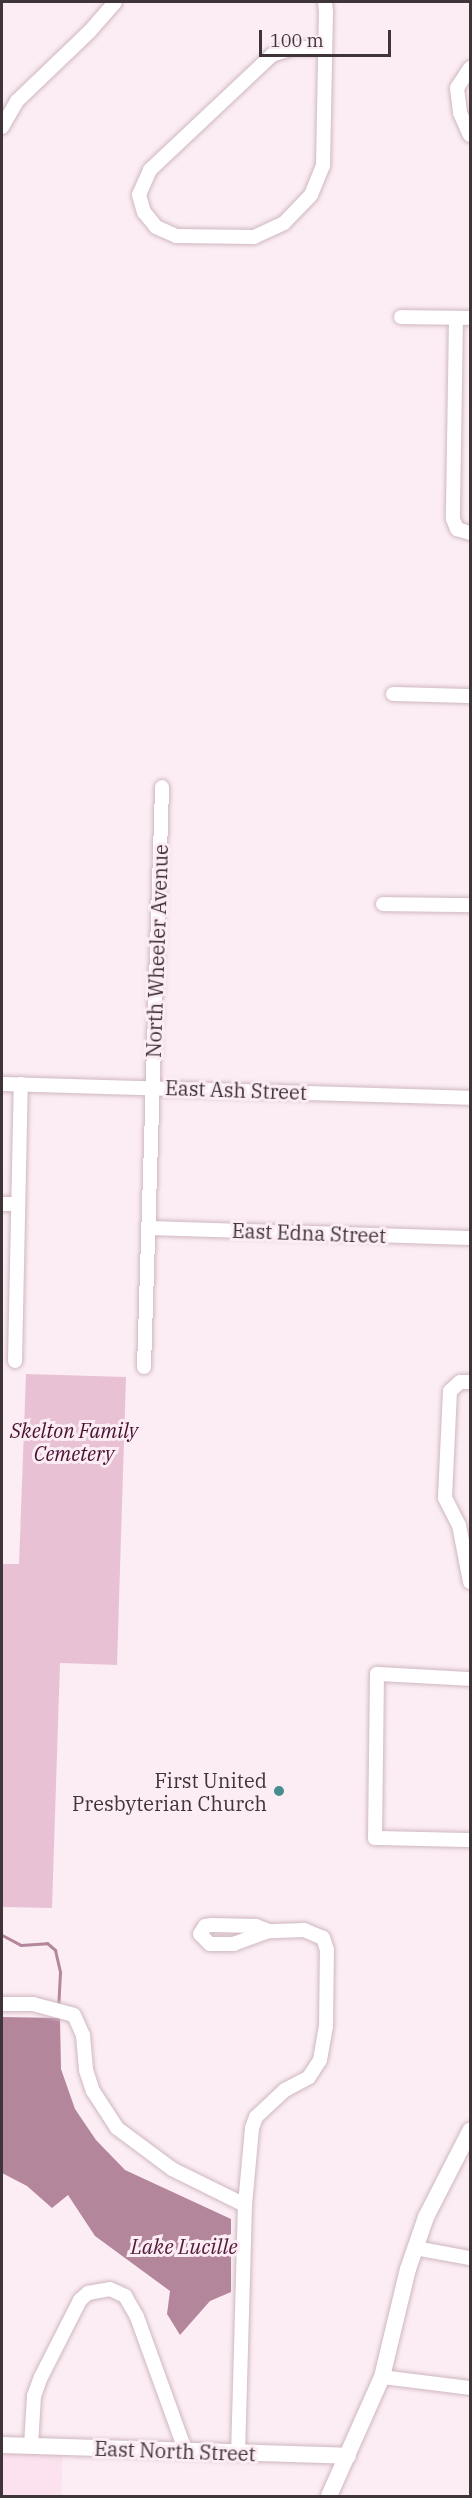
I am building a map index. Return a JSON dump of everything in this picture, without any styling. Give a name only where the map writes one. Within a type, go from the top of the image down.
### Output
[{"type":"main road","points":[[329,2496],[382,2377],[415,2248],[437,2191],[471,2131]]},
{"type":"main road","name":"East North Street","points":[[2,2445],[348,2456]]},
{"type":"street","points":[[325,2],[325,48],[323,166],[311,195],[284,223],[254,237],[176,236],[156,227],[144,212],[140,187],[150,170],[272,55],[293,48],[325,48]]},
{"type":"street","points":[[2,127],[17,101],[111,3]]},
{"type":"street","points":[[471,68],[458,88],[460,112],[471,135]]},
{"type":"street","points":[[401,317],[471,318]]},
{"type":"street","points":[[456,318],[453,519],[457,529],[471,533]]},
{"type":"street","points":[[393,694],[471,696]]},
{"type":"street","name":"North Wheeler Avenue","points":[[144,1367],[162,786]]},
{"type":"street","points":[[383,904],[471,905]]},
{"type":"street","name":"East Ash Street","points":[[2,1084],[471,1098]]},
{"type":"street","points":[[15,1361],[21,1084]]},
{"type":"street","points":[[2,1204],[18,1204]]},
{"type":"street","name":"East Edna Street","points":[[148,1228],[471,1238]]},
{"type":"street","points":[[2,1317],[16,1317]]},
{"type":"street","points":[[471,1382],[453,1386],[448,1400],[445,1498],[459,1525],[471,1582]]},
{"type":"street","points":[[471,1679],[377,1674],[375,1838],[471,1840]]},
{"type":"street","points":[[238,2453],[245,2205],[252,2128],[256,2117],[285,2090],[309,2077],[320,2060],[326,2027],[327,1950],[323,1938],[304,1930],[269,1930]]},
{"type":"street","points":[[2,2004],[62,2009],[80,2023],[86,2070],[93,2091],[117,2128],[172,2169],[245,2205]]},
{"type":"street","points":[[415,2248],[471,2258]]},
{"type":"street","points":[[31,2446],[34,2396],[41,2377],[80,2300],[88,2293],[110,2289],[125,2296],[137,2317],[186,2452]]},
{"type":"street","points":[[382,2377],[471,2388]]},
{"type":"shaded area","points":[[2,2445],[63,2447],[61,2496],[2,2496]]},
{"type":"green space","name":"Skelton Family Cemetery","points":[[26,1374],[126,1377],[117,1665],[60,1663],[52,1908],[2,1907],[2,1564],[19,1564]]},
{"type":"water","name":"Lake Lucille","points":[[2,2017],[60,2018],[61,2069],[75,2109],[96,2140],[125,2170],[231,2219],[231,2292],[210,2301],[180,2335],[167,2314],[170,2291],[95,2236],[68,2195],[52,2208],[27,2186],[2,2173]]},
{"type":"waterway","points":[[2,1935],[21,1945],[47,1943],[55,1950],[60,1972],[58,2007]]},
{"type":"place","name":"First United Presbyterian Church","points":[[279,1791]]}]
